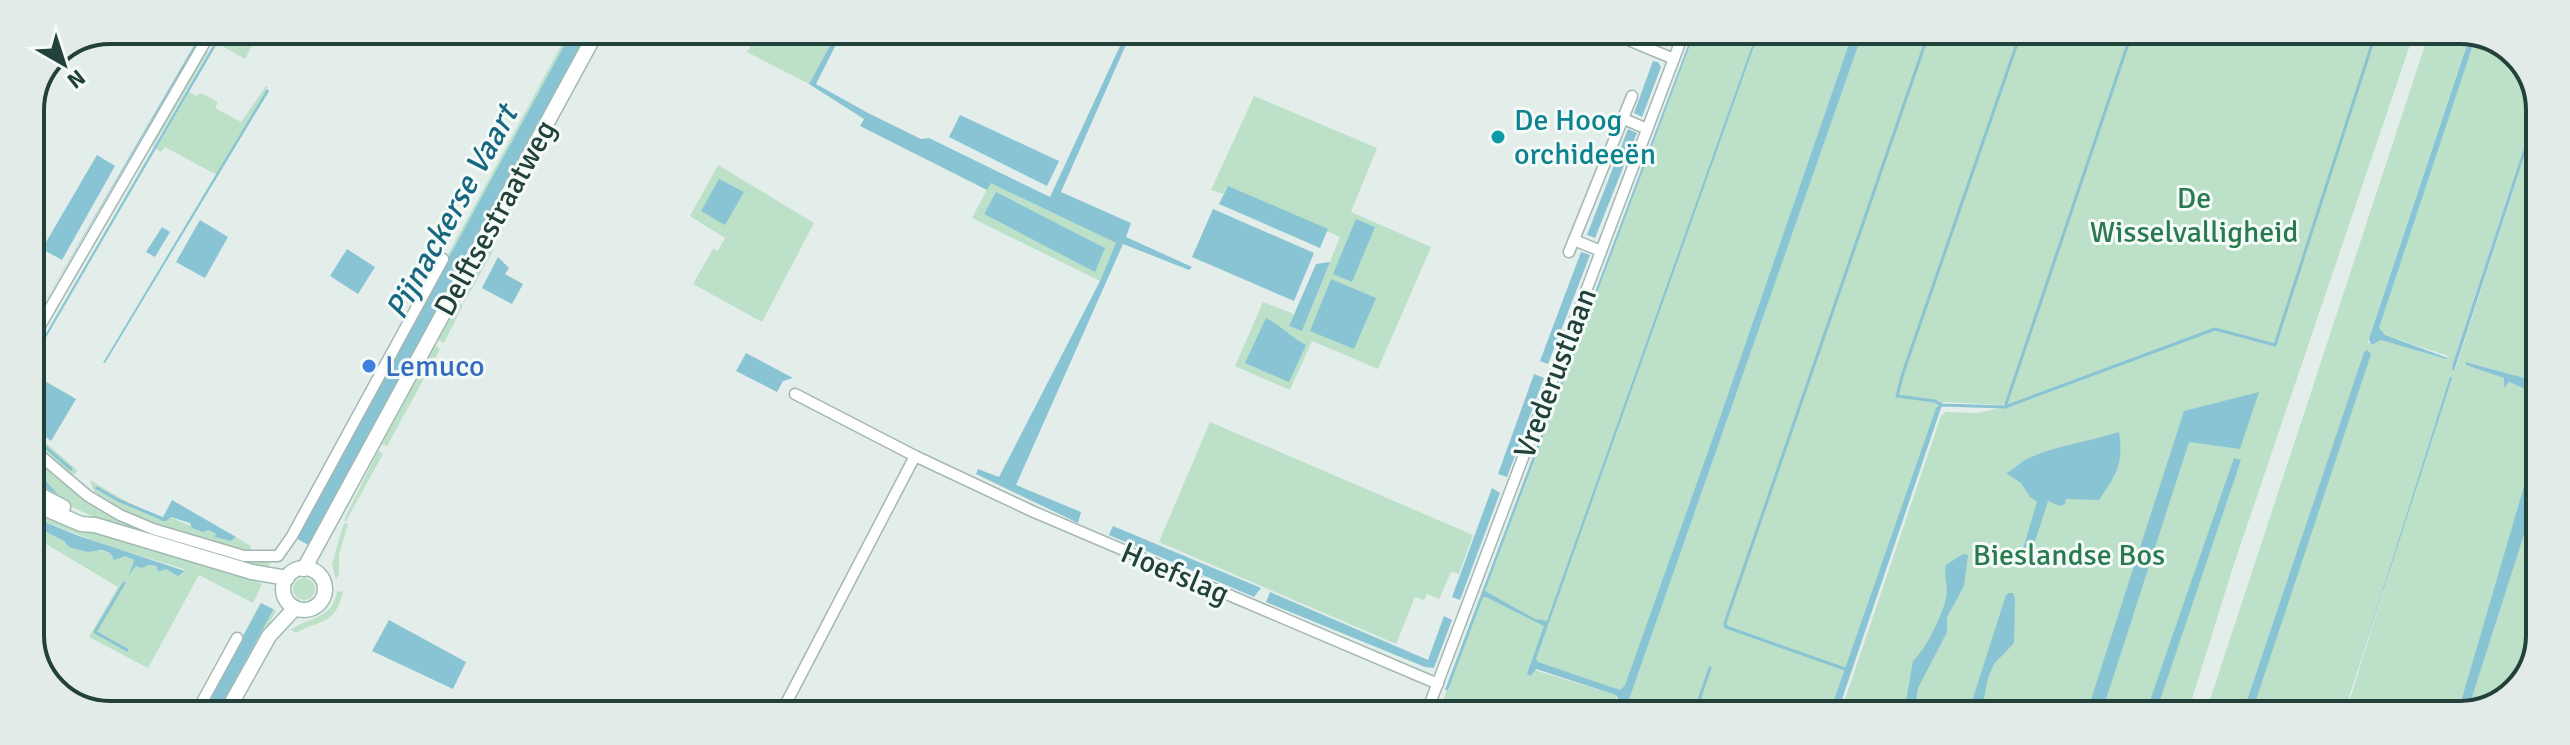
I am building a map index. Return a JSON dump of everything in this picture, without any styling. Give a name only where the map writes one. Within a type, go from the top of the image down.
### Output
[{"type":"street","points":[[44,319],[204,44]]},
{"type":"street","name":"Delftsestraatweg","points":[[233,701],[269,636],[290,584],[325,533],[590,44]]},
{"type":"street","points":[[1638,44],[1674,59]]},
{"type":"street","name":"Vrederustlaan","points":[[1431,701],[1680,44]]},
{"type":"street","points":[[1569,252],[1632,96]]},
{"type":"street","points":[[1624,119],[1647,129]]},
{"type":"street","points":[[1574,240],[1601,251]]},
{"type":"street","name":"Delftsestraatweg","points":[[44,459],[88,496],[142,525],[244,556],[278,556],[307,510],[443,259]]},
{"type":"street","name":"Hoefslag","points":[[795,394],[915,456],[1077,531],[1438,684]]},
{"type":"street","points":[[787,701],[915,456]]},
{"type":"street","points":[[44,497],[95,525]]},
{"type":"street","points":[[44,508],[81,524],[95,525],[290,584]]},
{"type":"street","points":[[203,701],[237,638]]},
{"type":"green space","points":[[219,44],[253,44],[245,59]]},
{"type":"green space","points":[[562,44],[565,44],[462,234],[315,531],[581,44],[584,44],[311,548],[306,546],[438,273]]},
{"type":"green space","points":[[752,44],[831,44],[809,84],[747,52]]},
{"type":"green space","points":[[1690,44],[1849,44],[1625,685],[1620,690],[1537,662],[1536,659],[1534,670],[1616,695],[1616,701],[1443,701]]},
{"type":"green space","points":[[1859,44],[2410,44],[2233,567],[2191,701],[1844,701],[1941,416],[1946,412],[1977,413],[2005,407],[2006,402],[2002,405],[1944,402],[1936,408],[1834,701],[1629,701]]},
{"type":"green space","points":[[2425,44],[2467,45],[2368,342],[2371,345],[2381,340],[2446,359],[2448,356],[2385,335],[2379,328],[2473,46],[2489,51],[2507,63],[2521,85],[2526,105],[2526,141],[2454,360],[2455,370],[2526,151],[2526,378],[2467,362],[2466,365],[2505,378],[2504,388],[2509,382],[2526,389],[2526,479],[2461,701],[2349,701],[2450,377],[2347,701],[2256,701],[2370,351],[2364,352],[2247,701],[2210,701]]},
{"type":"green space","points":[[209,51],[153,147],[152,143],[204,52]]},
{"type":"green space","points":[[266,86],[217,175],[165,147],[161,152],[156,149],[189,92],[196,96],[201,93],[218,102],[215,108],[241,122]]},
{"type":"green space","points":[[1254,96],[1377,148],[1351,212],[1431,247],[1378,369],[1312,341],[1290,390],[1235,366],[1263,302],[1294,314],[1289,326],[1302,331],[1340,237],[1227,187],[1224,194],[1211,190]]},
{"type":"green space","points":[[718,165],[814,223],[762,322],[693,284],[713,249],[718,251],[725,238],[690,216]]},
{"type":"green space","points":[[991,182],[1116,243],[1100,281],[972,218]],"holes":[[[996,192],[1105,248],[1095,271],[984,214]]]},
{"type":"green space","points":[[489,247],[494,249],[465,301],[461,299]]},
{"type":"green space","points":[[458,303],[463,305],[444,343],[438,340]]},
{"type":"green space","points":[[435,345],[440,349],[387,446],[382,444]]},
{"type":"green space","points":[[1210,422],[1473,535],[1459,574],[1451,572],[1439,599],[1427,594],[1424,600],[1415,597],[1396,644],[1159,542]]},
{"type":"green space","points":[[44,441],[77,470],[76,474],[70,474],[44,454]]},
{"type":"green space","points":[[378,451],[383,454],[346,521],[344,520]]},
{"type":"green space","points":[[44,463],[108,512],[271,561],[267,570],[102,521],[44,494]]},
{"type":"green space","points":[[90,480],[132,505],[163,517],[161,520],[170,517],[205,532],[209,530],[216,534],[214,537],[231,541],[236,537],[251,546],[249,553],[139,520],[96,497]]},
{"type":"green space","points":[[44,510],[262,584],[253,603],[199,575],[148,668],[89,637],[118,587],[44,543],[44,531],[74,547],[110,553],[112,558],[125,556],[134,560],[130,576],[136,566],[157,566],[159,572],[166,568],[173,574],[185,571],[44,521]]},
{"type":"green space","points":[[344,523],[348,524],[339,554],[336,580],[332,564]]},
{"type":"green space","points":[[2526,529],[2524,652],[2510,679],[2489,694],[2471,700]]},
{"type":"green space","points":[[304,578],[312,581],[315,589],[312,597],[304,600],[296,597],[293,589],[296,581]]},
{"type":"green space","points":[[343,591],[332,616],[296,633],[291,630],[325,613],[337,592]]},
{"type":"green space","points":[[273,609],[276,611],[227,701],[223,701]]},
{"type":"water","points":[[195,44],[197,44],[44,304]]},
{"type":"water","points":[[214,44],[217,44],[44,341]]},
{"type":"water","points":[[565,44],[581,44],[224,701],[208,701]]},
{"type":"water","points":[[831,44],[836,44],[816,84],[921,139],[929,138],[1050,197],[1121,44],[1126,44],[1061,192],[1131,223],[1126,237],[1192,267],[1189,270],[1123,244],[1016,485],[1081,512],[1078,523],[976,474],[978,469],[999,477],[1100,281],[1116,243],[991,183],[987,190],[860,126],[864,119],[809,84]]},
{"type":"water","points":[[1690,44],[1485,591],[1535,619],[1547,621],[1755,44],[1536,659],[1620,690],[1625,685],[1849,44],[1859,44],[1629,701],[1618,701],[1616,695],[1536,669],[1531,676],[1527,674],[1544,626],[1486,597],[1483,597],[1448,690],[1445,690]]},
{"type":"water","points":[[2467,45],[2473,46],[2379,328],[2385,335],[2448,358],[2381,340],[2371,345],[2369,339]]},
{"type":"water","points":[[1653,61],[1661,67],[1642,117],[1634,113]]},
{"type":"water","points":[[267,89],[269,91],[103,363]]},
{"type":"water","points":[[960,115],[1059,161],[1047,186],[949,137]]},
{"type":"water","points":[[1628,129],[1637,133],[1595,238],[1587,235]]},
{"type":"water","points":[[2526,141],[2526,151],[2454,371],[2454,360]]},
{"type":"water","points":[[97,155],[115,166],[62,260],[44,250]]},
{"type":"water","points":[[719,179],[744,192],[725,225],[701,211]]},
{"type":"water","points":[[1228,186],[1328,229],[1320,248],[1219,204]]},
{"type":"water","points":[[996,192],[1105,248],[1095,272],[984,214]]},
{"type":"water","points":[[1213,209],[1314,253],[1294,301],[1192,257]]},
{"type":"water","points":[[1356,219],[1375,227],[1352,282],[1333,274]]},
{"type":"water","points":[[200,220],[228,237],[205,278],[176,262]]},
{"type":"water","points":[[162,227],[170,232],[155,257],[146,252]]},
{"type":"water","points":[[347,249],[375,267],[358,294],[330,276]]},
{"type":"water","points":[[1581,252],[1590,255],[1548,364],[1540,361]]},
{"type":"water","points":[[498,257],[509,268],[505,274],[523,284],[512,304],[482,288]]},
{"type":"water","points":[[1330,262],[1302,331],[1289,326],[1316,264]]},
{"type":"water","points":[[1331,279],[1376,298],[1354,349],[1310,331]]},
{"type":"water","points":[[1266,318],[1306,345],[1289,382],[1245,363]]},
{"type":"water","points":[[2367,350],[2371,354],[2256,701],[2247,701]]},
{"type":"water","points":[[746,353],[793,378],[783,381],[777,392],[736,371]]},
{"type":"water","points":[[2466,362],[2526,378],[2526,389],[2509,382],[2504,388],[2504,378],[2466,365]]},
{"type":"water","points":[[1534,374],[1544,378],[1507,477],[1498,474]]},
{"type":"water","points":[[2450,377],[2452,378],[2347,701]]},
{"type":"water","points":[[44,381],[76,399],[51,441],[44,436]]},
{"type":"water","points":[[2259,392],[2240,449],[2189,442],[2106,701],[2091,701],[2184,411]]},
{"type":"water","points":[[1943,402],[1841,701],[1834,701],[1936,408]]},
{"type":"water","points":[[2119,432],[2117,469],[2099,500],[2066,499],[2065,504],[2060,506],[2048,501],[2031,554],[2022,552],[2037,502],[2021,483],[2006,473],[2038,454]]},
{"type":"water","points":[[2234,458],[2241,460],[2160,701],[2150,701]]},
{"type":"water","points":[[2526,479],[2526,529],[2471,700],[2461,701]]},
{"type":"water","points":[[44,480],[58,494],[44,488]]},
{"type":"water","points":[[1492,488],[1500,493],[1460,600],[1452,597]]},
{"type":"water","points":[[172,500],[236,537],[231,541],[214,537],[216,534],[209,530],[203,532],[192,528],[190,523],[171,517],[161,521]]},
{"type":"water","points":[[44,522],[185,571],[178,576],[166,569],[158,572],[157,566],[136,566],[129,576],[134,560],[125,556],[114,560],[110,553],[102,550],[88,552],[69,547],[44,531]]},
{"type":"water","points":[[1113,526],[1261,588],[1254,597],[1109,535]]},
{"type":"water","points":[[1963,554],[1968,555],[1964,586],[1947,617],[1947,632],[1918,688],[1916,701],[1906,701],[1913,661],[1928,641],[1944,605],[1947,594],[1946,565]]},
{"type":"water","points":[[1270,592],[1428,660],[1444,616],[1452,620],[1434,668],[1425,667],[1266,602]]},
{"type":"water","points":[[2013,593],[2015,599],[2014,643],[1994,664],[1984,701],[1972,701],[2006,595]]},
{"type":"water","points":[[389,620],[466,662],[453,689],[372,651]]},
{"type":"pier","points":[[294,537],[310,546],[275,610],[259,602]]},
{"type":"waterway","points":[[1845,669],[1726,627],[1725,623],[1925,44]]},
{"type":"waterway","points":[[2017,44],[1897,396],[1935,401],[1941,405],[2005,407],[2215,329],[2275,345],[2372,44]]},
{"type":"waterway","points":[[2005,407],[2128,44]]},
{"type":"waterway","points":[[44,446],[71,469]]},
{"type":"waterway","points":[[97,488],[163,519]]},
{"type":"waterway","points":[[124,583],[95,632],[127,650]]},
{"type":"waterway","points":[[1699,701],[1710,668]]},
{"type":"place","name":"De Hoog orchideeën","points":[[1498,137]]},
{"type":"place","name":"Lemuco","points":[[369,366]]},
{"type":"park label","name":"De Wisselvalligheid","points":[[2194,215]]},
{"type":"park label","name":"Bieslandse Bos","points":[[2069,555]]},
{"type":"water label","name":"Pijnackerse Vaart","points":[[451,212]]}]
